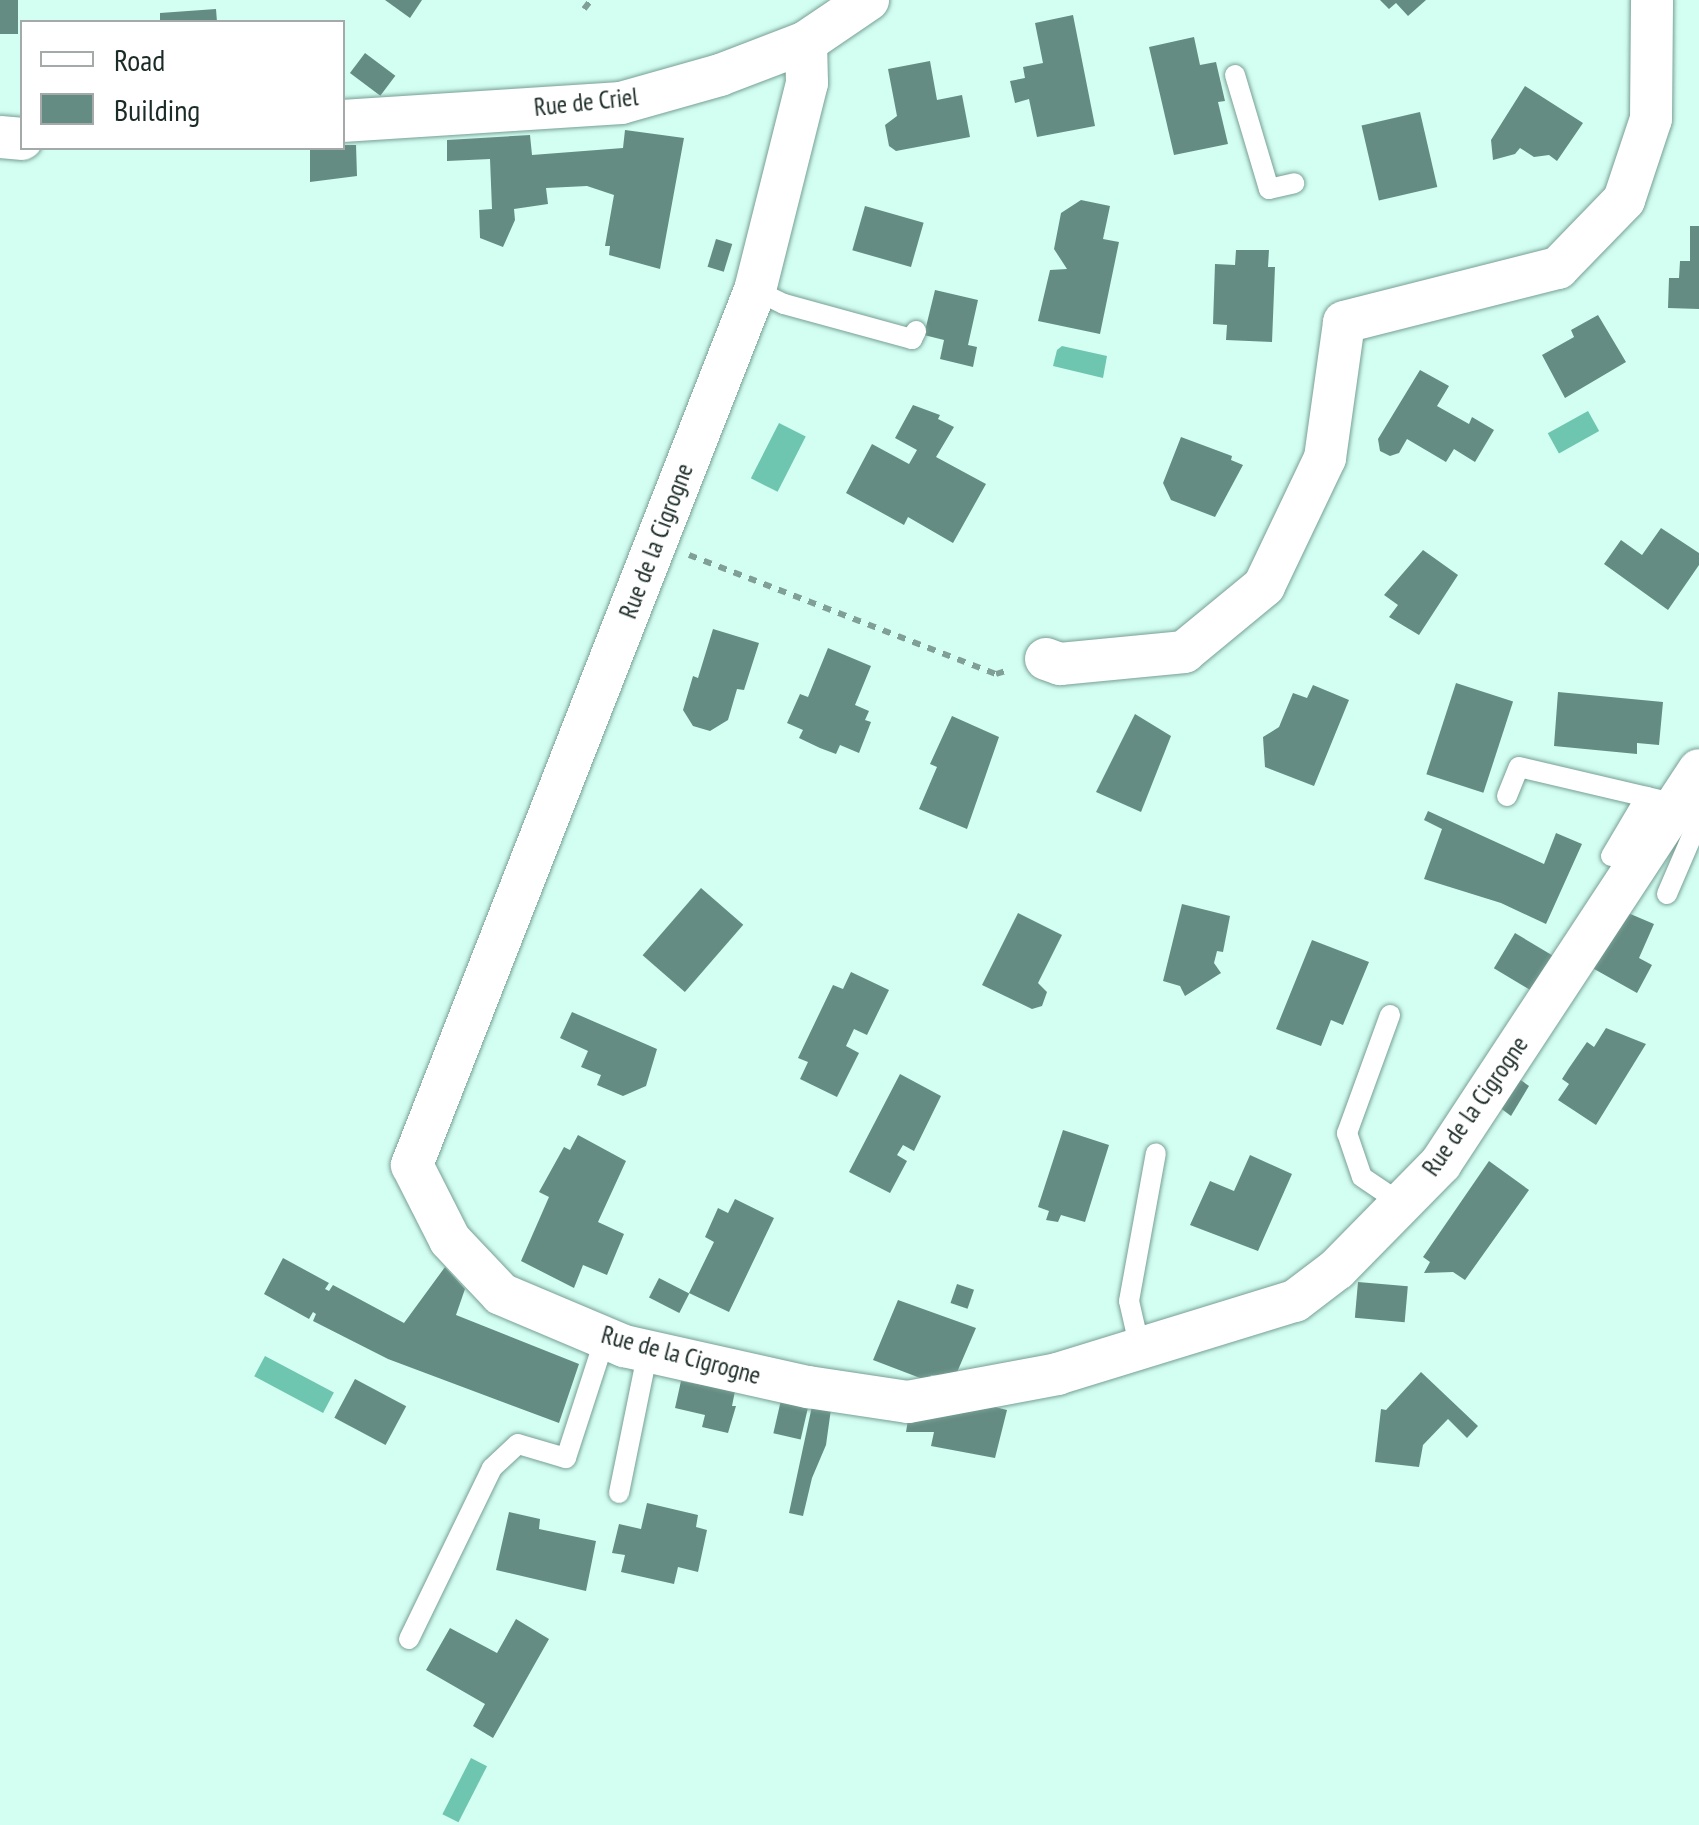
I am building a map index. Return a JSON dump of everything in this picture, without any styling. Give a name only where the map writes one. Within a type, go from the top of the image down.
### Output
[{"type":"street","name":"Rue de Criel","points":[[345,122],[620,103],[720,75],[806,42],[868,0]]},
{"type":"street","points":[[1046,660],[1060,664],[1184,652],[1264,586],[1325,458],[1344,322],[1558,268],[1624,200],[1651,119],[1652,0]]},
{"type":"street","name":"Rue de la Cigrogne","points":[[806,42],[807,84],[755,290],[529,875],[412,1164],[450,1240],[501,1294],[605,1338],[648,1351],[808,1387],[908,1402],[1057,1374],[1296,1301],[1337,1269],[1441,1163],[1679,787]]},
{"type":"lane","points":[[1235,75],[1269,189],[1294,182]]},
{"type":"lane","points":[[755,290],[784,304],[912,339],[916,331]]},
{"type":"lane","points":[[1507,796],[1519,767],[1679,787]]},
{"type":"lane","points":[[1611,856],[1679,787]]},
{"type":"lane","points":[[1667,894],[1698,822],[1679,787]]},
{"type":"lane","points":[[1390,1015],[1347,1133],[1362,1178],[1402,1204]]},
{"type":"lane","points":[[1140,1349],[1129,1301],[1156,1153]]},
{"type":"lane","points":[[409,1639],[492,1468],[518,1444],[566,1458],[605,1338]]},
{"type":"lane","points":[[620,1493],[648,1351]]},
{"type":"path","points":[[584,10],[592,0]]},
{"type":"path","points":[[655,542],[996,674],[1046,660]]},
{"type":"shaded area","points":[[1062,346],[1107,356],[1103,378],[1053,366]]},
{"type":"shaded area","points":[[1588,411],[1599,431],[1559,453],[1548,433]]},
{"type":"shaded area","points":[[779,423],[806,437],[778,492],[751,478]]},
{"type":"shaded area","points":[[265,1356],[334,1393],[323,1413],[254,1376]]},
{"type":"shaded area","points":[[471,1758],[487,1766],[458,1822],[442,1814]]},
{"type":"building","points":[[0,0],[18,0],[18,34],[0,34]]},
{"type":"building","points":[[385,0],[422,0],[410,18]]},
{"type":"building","points":[[1380,0],[1426,0],[1408,16],[1396,3],[1389,9]]},
{"type":"building","points":[[216,9],[217,20],[160,20],[160,13]]},
{"type":"building","points":[[1073,15],[1095,126],[1037,137],[1029,99],[1015,103],[1010,81],[1025,78],[1023,67],[1043,63],[1035,23]]},
{"type":"building","points":[[1194,37],[1200,65],[1216,62],[1225,101],[1218,102],[1228,144],[1174,155],[1149,47]]},
{"type":"building","points":[[365,53],[395,76],[380,96],[350,73]]},
{"type":"building","points":[[930,61],[937,100],[962,95],[970,137],[896,151],[889,146],[885,125],[897,116],[888,69]]},
{"type":"building","points":[[1525,86],[1583,123],[1557,161],[1549,155],[1534,157],[1520,148],[1515,154],[1493,160],[1491,140]]},
{"type":"building","points":[[1420,112],[1437,187],[1379,201],[1362,125]]},
{"type":"building","points":[[625,130],[684,138],[660,269],[609,255],[610,246],[605,246],[614,195],[587,186],[546,188],[548,204],[514,209],[515,220],[503,247],[480,238],[479,210],[492,209],[490,159],[447,161],[447,140],[530,135],[532,155],[623,148]]},
{"type":"building","points":[[345,145],[356,145],[357,176],[310,182],[310,150],[345,150]]},
{"type":"building","points":[[1081,200],[1110,206],[1103,239],[1119,242],[1100,334],[1038,321],[1050,270],[1067,269],[1054,249],[1061,213]]},
{"type":"building","points":[[865,206],[924,223],[911,267],[852,250]]},
{"type":"building","points":[[1690,226],[1699,226],[1699,309],[1668,308],[1669,278],[1679,278],[1680,261],[1690,261]]},
{"type":"building","points":[[716,239],[732,244],[724,272],[708,267]]},
{"type":"building","points":[[1236,250],[1269,250],[1268,267],[1275,267],[1272,342],[1226,340],[1227,325],[1213,324],[1215,264],[1235,265]]},
{"type":"building","points":[[935,290],[978,300],[968,345],[977,347],[973,367],[940,359],[944,340],[924,335]]},
{"type":"building","points":[[1598,315],[1626,362],[1565,398],[1542,355],[1574,337],[1571,330]]},
{"type":"building","points":[[1420,370],[1449,386],[1437,406],[1469,424],[1472,417],[1494,430],[1475,462],[1454,449],[1446,462],[1407,439],[1399,453],[1390,456],[1380,451],[1378,439]]},
{"type":"building","points":[[913,405],[940,415],[938,419],[954,427],[936,457],[986,484],[953,543],[908,517],[904,525],[846,493],[872,444],[909,464],[917,450],[895,438]]},
{"type":"building","points":[[1181,437],[1232,456],[1231,460],[1243,465],[1215,517],[1171,500],[1163,483]]},
{"type":"building","points":[[1661,528],[1699,553],[1699,565],[1668,610],[1604,564],[1621,540],[1642,555]]},
{"type":"building","points":[[1423,550],[1458,575],[1419,635],[1389,617],[1398,605],[1384,595]]},
{"type":"building","points":[[713,629],[759,643],[744,690],[737,689],[728,720],[710,731],[693,726],[683,710]]},
{"type":"building","points":[[828,648],[871,666],[855,705],[869,711],[865,720],[871,722],[859,753],[840,745],[836,754],[820,748],[799,738],[803,730],[787,723],[800,694],[808,697]]},
{"type":"building","points":[[1456,683],[1513,702],[1483,793],[1426,774]]},
{"type":"building","points":[[1313,685],[1349,700],[1314,786],[1265,767],[1263,737],[1279,727],[1293,693],[1307,698]]},
{"type":"building","points":[[1558,692],[1663,702],[1659,745],[1637,743],[1637,754],[1554,746]]},
{"type":"building","points":[[1135,714],[1171,736],[1141,812],[1096,792]]},
{"type":"building","points":[[952,716],[999,737],[967,829],[919,809],[937,767],[930,764]]},
{"type":"building","points":[[1428,811],[1544,864],[1556,833],[1582,844],[1546,924],[1501,903],[1424,879],[1442,829],[1424,820]]},
{"type":"building","points":[[701,888],[743,925],[685,992],[643,955]]},
{"type":"building","points":[[1182,904],[1230,916],[1223,952],[1217,951],[1214,963],[1221,973],[1185,996],[1180,986],[1163,981]]},
{"type":"building","points":[[1621,910],[1654,924],[1639,958],[1652,965],[1637,993],[1587,965]]},
{"type":"building","points":[[1018,913],[1062,935],[1038,983],[1047,992],[1042,1006],[1032,1009],[982,985]]},
{"type":"building","points":[[1515,933],[1564,962],[1543,998],[1494,968]]},
{"type":"building","points":[[1312,940],[1369,962],[1343,1025],[1331,1020],[1321,1046],[1276,1029]]},
{"type":"building","points":[[851,972],[889,990],[867,1035],[854,1029],[846,1046],[859,1053],[837,1097],[800,1079],[808,1062],[798,1058],[833,985],[843,989]]},
{"type":"building","points":[[572,1012],[657,1049],[646,1086],[623,1096],[597,1085],[601,1075],[581,1067],[588,1051],[560,1038]]},
{"type":"building","points":[[1606,1028],[1646,1044],[1596,1125],[1558,1100],[1569,1084],[1562,1079],[1569,1068],[1587,1042],[1594,1047]]},
{"type":"building","points":[[900,1074],[941,1096],[914,1151],[903,1145],[897,1155],[907,1161],[890,1193],[849,1172]]},
{"type":"building","points":[[1515,1076],[1529,1086],[1511,1116],[1495,1104]]},
{"type":"building","points":[[1063,1130],[1109,1145],[1085,1222],[1061,1215],[1058,1222],[1046,1220],[1049,1211],[1038,1207]]},
{"type":"building","points":[[578,1135],[626,1161],[598,1222],[624,1234],[607,1275],[583,1265],[574,1288],[521,1261],[549,1197],[539,1192],[564,1147],[570,1150]]},
{"type":"building","points":[[1250,1155],[1292,1174],[1258,1251],[1190,1225],[1210,1181],[1234,1191]]},
{"type":"building","points":[[1489,1161],[1529,1190],[1465,1280],[1453,1272],[1424,1273],[1430,1262],[1423,1257]]},
{"type":"building","points":[[735,1199],[774,1218],[729,1312],[689,1293],[714,1242],[705,1237],[718,1208],[728,1213]]},
{"type":"building","points":[[283,1258],[329,1283],[325,1289],[329,1291],[333,1285],[404,1323],[445,1267],[465,1289],[456,1315],[579,1364],[559,1423],[388,1359],[313,1321],[313,1312],[309,1319],[264,1294]]},
{"type":"building","points":[[659,1278],[689,1293],[679,1313],[649,1298]]},
{"type":"building","points":[[1358,1282],[1408,1286],[1405,1322],[1355,1318]]},
{"type":"building","points":[[957,1284],[974,1290],[968,1309],[950,1303]]},
{"type":"building","points":[[898,1300],[976,1328],[955,1377],[931,1375],[928,1381],[873,1360]]},
{"type":"building","points":[[1421,1372],[1478,1426],[1467,1438],[1448,1419],[1423,1445],[1419,1467],[1375,1462],[1381,1409],[1386,1410]]},
{"type":"building","points":[[355,1379],[406,1406],[386,1445],[334,1418]]},
{"type":"building","points":[[681,1381],[735,1391],[732,1406],[736,1406],[728,1433],[702,1427],[705,1415],[675,1408]]},
{"type":"building","points":[[781,1400],[808,1406],[801,1439],[773,1433]]},
{"type":"building","points":[[983,1404],[1007,1410],[995,1458],[931,1446],[934,1432],[906,1432],[909,1414]]},
{"type":"building","points":[[812,1406],[831,1409],[826,1445],[812,1478],[803,1516],[789,1513]]},
{"type":"building","points":[[647,1503],[698,1515],[696,1527],[707,1530],[698,1572],[678,1567],[674,1584],[621,1572],[625,1555],[612,1553],[619,1524],[641,1529]]},
{"type":"building","points":[[509,1512],[540,1519],[539,1529],[596,1541],[586,1591],[496,1570]]},
{"type":"building","points":[[516,1619],[549,1639],[493,1738],[473,1726],[485,1704],[426,1670],[450,1628],[497,1653]]}]
